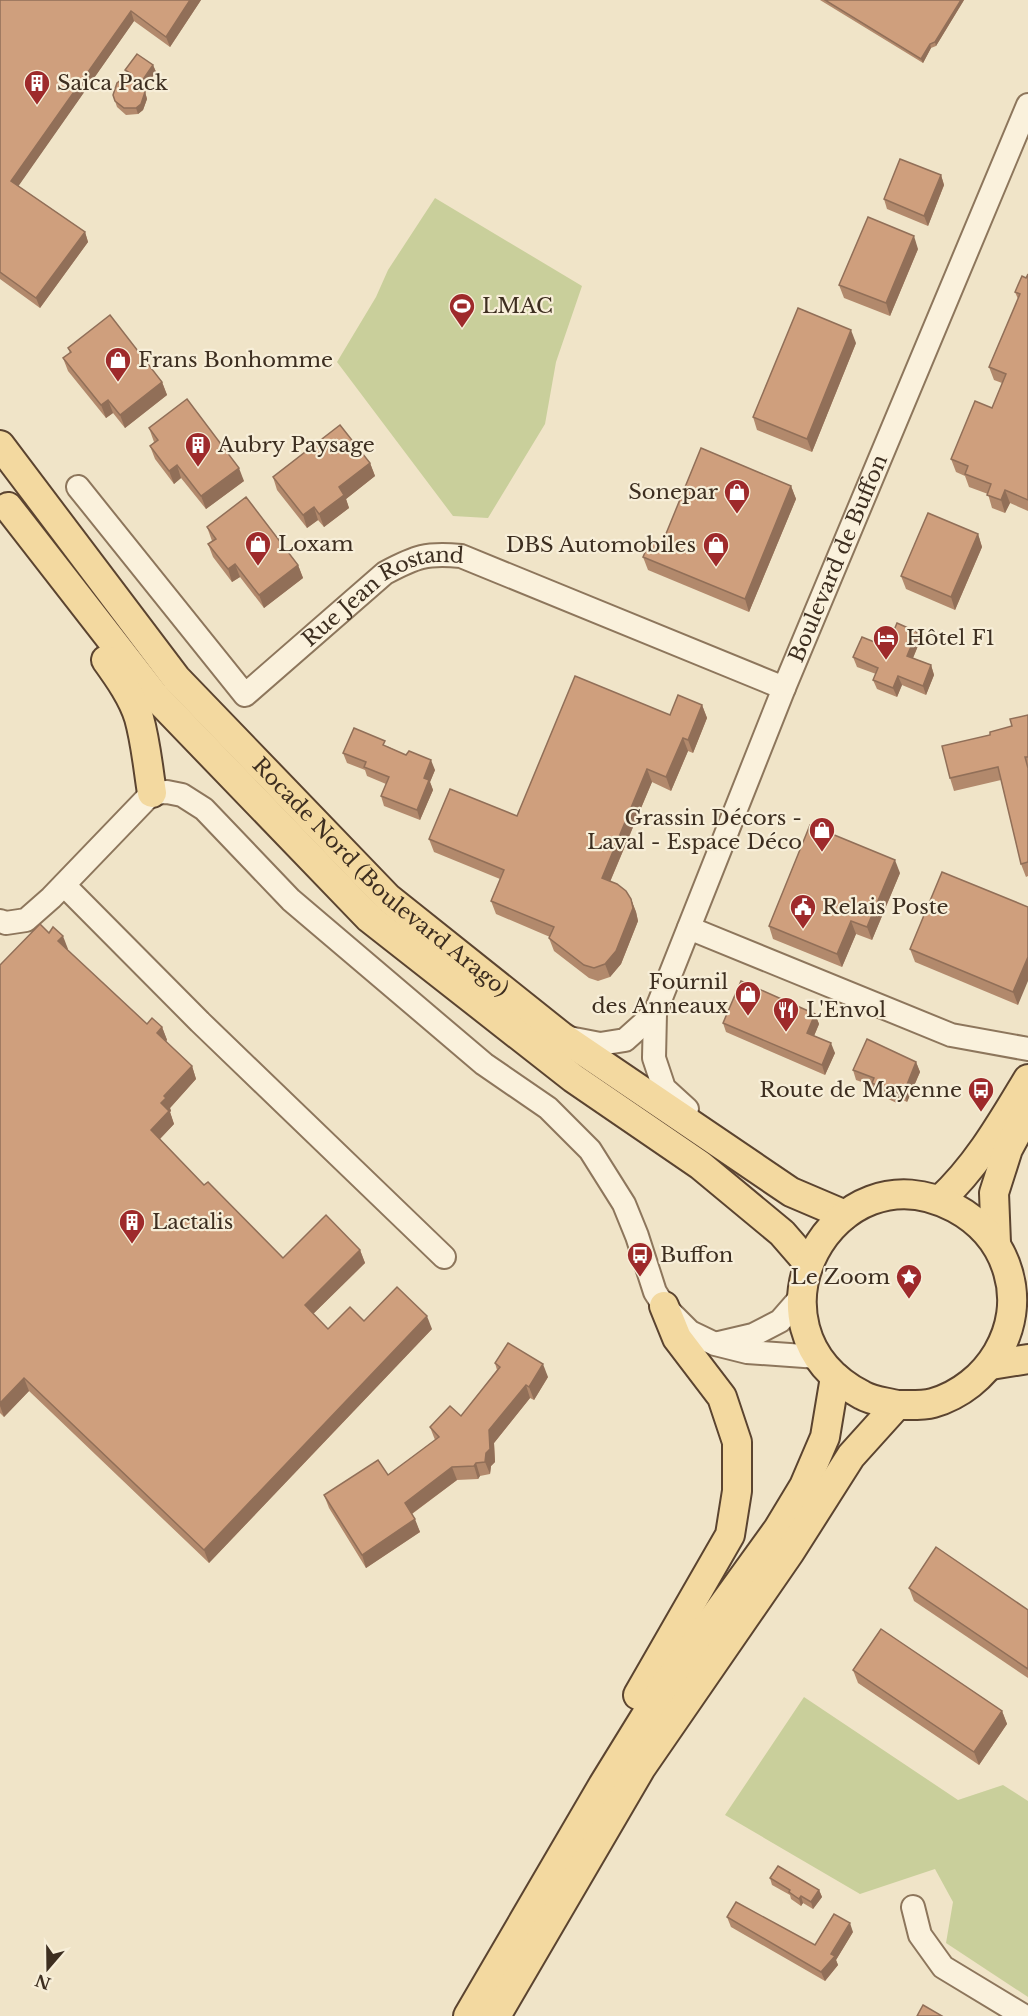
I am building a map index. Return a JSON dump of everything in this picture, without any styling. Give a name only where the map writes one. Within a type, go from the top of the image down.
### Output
[{"type":"main road","name":"Rocade Nord (Boulevard Arago)","points":[[0,445],[176,678],[388,898],[561,1036],[792,1192],[845,1215]]},
{"type":"main road","points":[[4,501],[60,595],[121,681],[139,716],[146,745],[152,793]]},
{"type":"main road","points":[[4,501],[155,696],[369,918],[573,1078],[700,1165],[782,1233],[808,1263]]},
{"type":"main road","points":[[940,1200],[962,1180],[999,1127],[1028,1079]]},
{"type":"main road","points":[[996,1243],[994,1193],[1008,1149],[1028,1112]]},
{"type":"main road","points":[[915,1195],[940,1200],[972,1217],[996,1243],[1019,1285],[1005,1339],[991,1365],[965,1389],[932,1403],[897,1405],[863,1396],[826,1367],[805,1328],[801,1297],[808,1263],[822,1236],[845,1215],[867,1203],[891,1196],[915,1195]]},
{"type":"main road","points":[[603,1785],[606,1755],[730,1535],[737,1491],[737,1442],[722,1397],[677,1338],[664,1306]]},
{"type":"main road","points":[[991,1365],[1028,1359]]},
{"type":"main road","points":[[468,2016],[603,1785],[662,1691],[778,1529],[804,1486],[825,1437],[826,1367]]},
{"type":"main road","points":[[496,2016],[641,1768],[790,1552],[851,1456],[897,1405]]},
{"type":"street","name":"Boulevard de Buffon","points":[[655,1013],[784,688],[1028,105]]},
{"type":"street","name":"Rue Jean Rostand","points":[[78,487],[245,695],[385,573],[409,560],[433,554],[461,556],[784,688]]},
{"type":"street","points":[[0,921],[6,923],[26,920],[64,885],[152,793],[167,792],[182,795],[204,809],[291,900],[484,1064],[548,1108],[590,1150],[624,1204],[638,1239],[649,1277],[664,1306],[690,1332],[715,1344],[826,1367]]},
{"type":"street","points":[[64,885],[200,1022],[444,1257]]},
{"type":"street","points":[[689,928],[951,1035],[1028,1049]]},
{"type":"street","points":[[561,1036],[600,1044],[625,1040],[655,1013]]},
{"type":"street","points":[[655,1013],[654,1058],[664,1088],[741,1159]]},
{"type":"street","points":[[715,1344],[753,1335],[780,1321],[801,1297]]},
{"type":"street","points":[[913,1907],[920,1935],[943,1967],[1024,2016]]},
{"type":"green space","name":"LMAC","points":[[435,198],[582,286],[556,362],[545,424],[488,518],[453,516],[337,362],[376,297],[388,270]]},
{"type":"green space","points":[[804,1697],[958,1800],[1003,1785],[1028,1801],[1028,1997],[946,1943],[953,1902],[935,1869],[860,1894],[725,1815]]},
{"type":"building","name":"Saica Pack","points":[[0,0],[190,0],[166,37],[131,11],[11,181],[85,232],[36,298],[0,272]]},
{"type":"building","points":[[825,0],[961,0],[935,42],[930,44],[921,59]]},
{"type":"building","points":[[137,54],[153,65],[142,81],[145,92],[141,104],[136,108],[124,108],[115,101],[113,95],[117,83],[130,73],[125,70]]},
{"type":"building","points":[[900,159],[941,175],[924,216],[884,199]]},
{"type":"building","points":[[868,217],[914,236],[886,303],[839,285]]},
{"type":"building","points":[[1028,274],[1028,500],[1005,490],[1001,500],[987,495],[991,484],[965,474],[968,466],[951,459],[975,401],[992,408],[1006,374],[989,367],[1020,294],[1015,292],[1022,276],[1026,278]]},
{"type":"building","points":[[798,308],[851,330],[807,439],[753,417]]},
{"type":"building","name":"Frans Bonhomme","points":[[110,315],[162,382],[120,415],[108,400],[101,405],[63,358],[71,352],[68,348]]},
{"type":"building","name":"Aubry Paysage","points":[[187,399],[239,468],[201,496],[177,465],[169,471],[150,446],[158,440],[149,428]]},
{"type":"building","points":[[340,425],[370,463],[339,487],[344,495],[319,514],[314,507],[303,515],[273,477]]},
{"type":"building","points":[[701,448],[791,486],[745,599],[643,557],[650,541],[661,546]]},
{"type":"building","name":"Loxam","points":[[246,497],[298,565],[259,595],[235,564],[228,569],[208,544],[216,539],[207,527]]},
{"type":"building","points":[[928,513],[978,534],[951,597],[901,576]]},
{"type":"building","name":"Hôtel F1","points":[[897,623],[917,632],[907,656],[931,665],[923,686],[898,676],[893,688],[873,680],[878,668],[853,657],[862,637],[887,647]]},
{"type":"building","points":[[575,676],[670,715],[678,695],[702,705],[688,740],[683,738],[666,777],[647,769],[602,878],[617,884],[626,891],[633,908],[616,951],[605,964],[594,968],[584,965],[549,938],[554,927],[491,901],[504,870],[429,839],[450,789],[517,816]]},
{"type":"building","points":[[1028,715],[1028,757],[1025,757],[1028,768],[1028,862],[1021,864],[998,767],[950,778],[942,746],[990,735],[990,732],[1012,726],[1010,719]]},
{"type":"building","points":[[354,728],[385,741],[383,745],[406,755],[409,751],[431,760],[424,778],[429,780],[417,810],[381,796],[389,777],[364,767],[366,762],[343,753]]},
{"type":"building","points":[[810,825],[895,860],[867,927],[851,921],[837,954],[769,926]]},
{"type":"building","points":[[942,872],[1028,907],[1028,957],[1013,992],[910,949]]},
{"type":"building","name":"Lactalis","points":[[40,924],[49,933],[53,927],[63,936],[58,941],[147,1024],[152,1018],[162,1027],[157,1033],[192,1066],[164,1096],[166,1098],[161,1103],[169,1111],[151,1130],[204,1185],[208,1182],[283,1258],[326,1215],[360,1250],[305,1305],[328,1329],[350,1307],[364,1321],[397,1287],[427,1316],[204,1550],[24,1378],[0,1403],[0,965]]},
{"type":"building","points":[[741,981],[815,1014],[807,1033],[831,1043],[822,1065],[723,1023]]},
{"type":"building","points":[[867,1039],[916,1062],[904,1092],[897,1089],[895,1094],[872,1083],[874,1078],[853,1070]]},
{"type":"building","points":[[508,1343],[543,1364],[529,1387],[526,1385],[489,1430],[490,1449],[486,1453],[485,1462],[476,1463],[474,1466],[452,1467],[405,1503],[415,1519],[362,1555],[324,1495],[378,1460],[388,1475],[439,1437],[430,1427],[450,1406],[461,1416],[500,1367],[495,1363]]},
{"type":"building","points":[[936,1547],[1028,1610],[1028,1669],[909,1588]]},
{"type":"building","points":[[881,1629],[1002,1711],[974,1752],[853,1670]]},
{"type":"building","points":[[778,1866],[819,1890],[811,1902],[801,1896],[799,1899],[789,1892],[790,1890],[770,1878]]},
{"type":"building","points":[[736,1902],[815,1945],[834,1914],[850,1923],[831,1954],[835,1956],[821,1972],[727,1917]]},
{"type":"building","points":[[923,2005],[942,2016],[917,2016]]},
{"type":"place","name":"Saica Pack","points":[[37,106]]},
{"type":"place","name":"LMAC","points":[[462,329]]},
{"type":"place","name":"Frans Bonhomme","points":[[118,383]]},
{"type":"place","name":"Aubry Paysage","points":[[198,468]]},
{"type":"place","name":"Sonepar","points":[[737,515]]},
{"type":"place","name":"Loxam","points":[[258,567]]},
{"type":"place","name":"DBS Automobiles","points":[[716,568]]},
{"type":"place","name":"Hôtel F1","points":[[886,661]]},
{"type":"place","name":"Grassin Décors - Laval - Espace Déco","points":[[822,853]]},
{"type":"place","name":"Relais Poste","points":[[803,930]]},
{"type":"place","name":"Fournil des Anneaux","points":[[748,1017]]},
{"type":"place","name":"L'Envol","points":[[786,1033]]},
{"type":"place","name":"Route de Mayenne","points":[[981,1113]]},
{"type":"place","name":"Lactalis","points":[[132,1245]]},
{"type":"place","name":"Buffon","points":[[640,1278]]},
{"type":"place","name":"Le Zoom","points":[[909,1300]]}]
